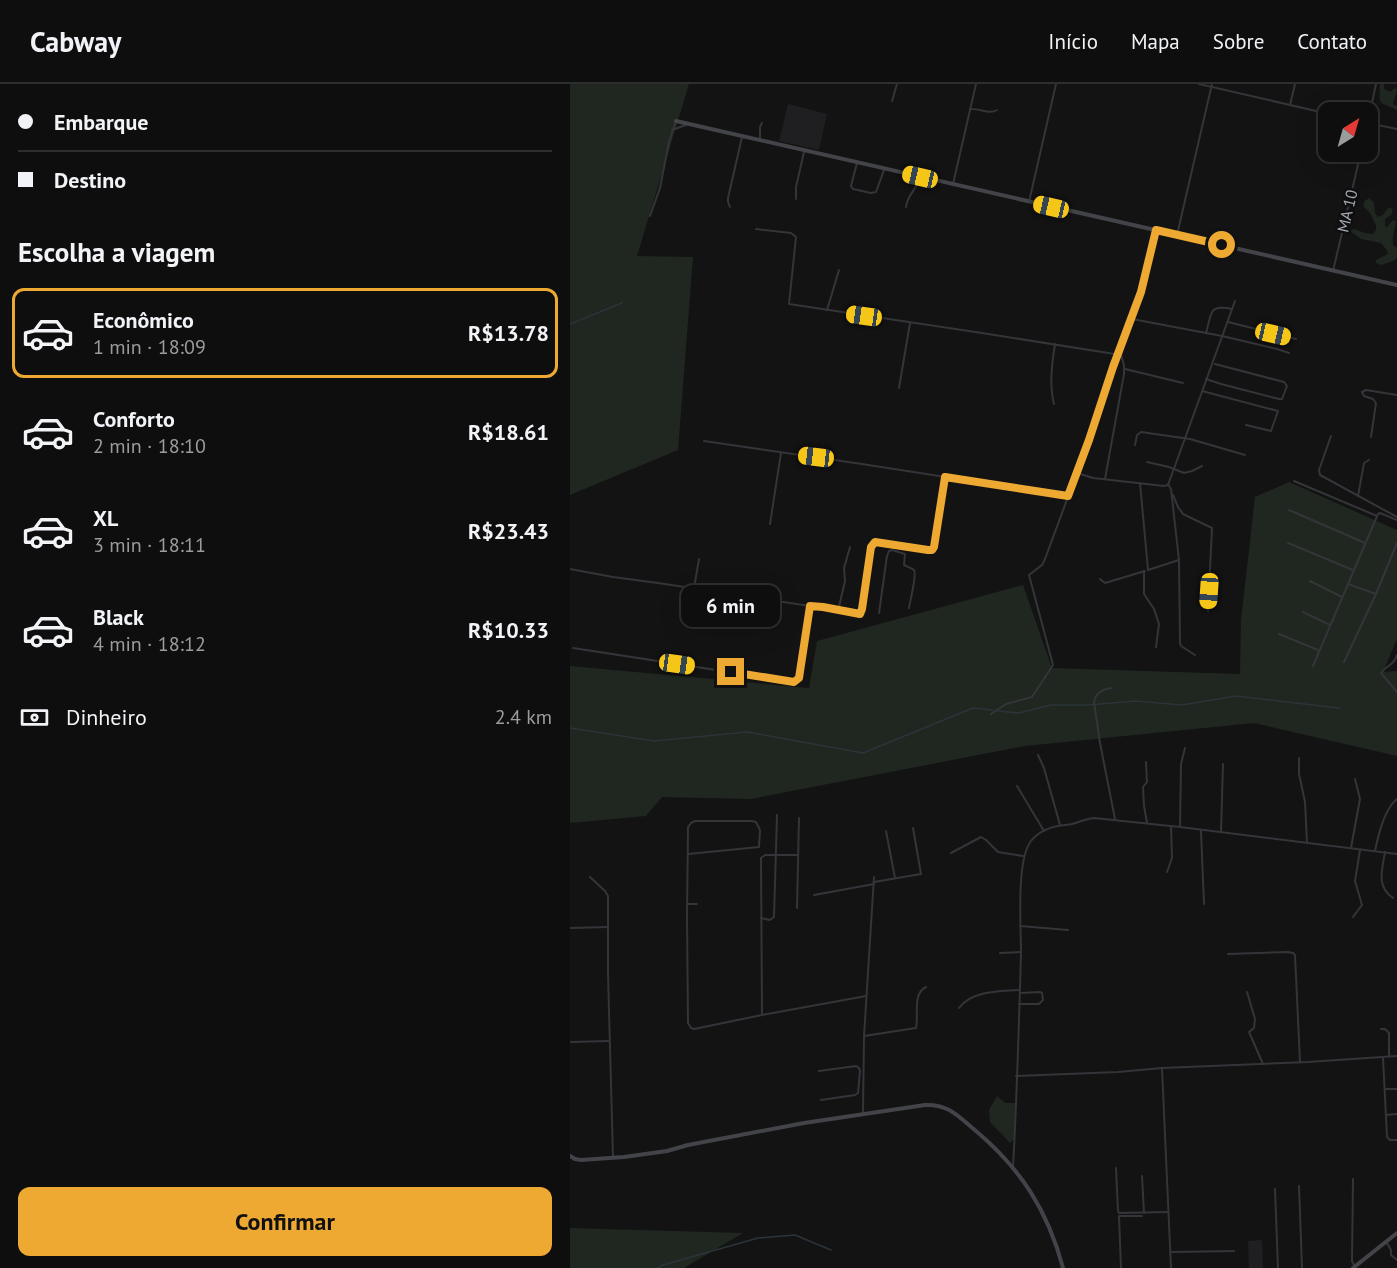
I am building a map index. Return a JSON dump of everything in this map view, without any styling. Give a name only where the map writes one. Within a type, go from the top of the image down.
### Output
[{"type":"street","points":[[892,101],[897,84]]},
{"type":"street","points":[[953,184],[976,84]]},
{"type":"street","points":[[1029,202],[1056,84]]},
{"type":"street","points":[[1199,84],[1318,111]]},
{"type":"street","points":[[1290,105],[1295,84]]},
{"type":"street","points":[[1373,102],[1377,84]]},
{"type":"street","points":[[1177,235],[1211,86]]},
{"type":"street","points":[[970,109],[992,112],[997,110]]},
{"type":"street","points":[[650,216],[676,121],[1397,285]]},
{"type":"street","points":[[760,141],[762,123]]},
{"type":"street","points":[[1378,124],[1397,129]]},
{"type":"street","points":[[672,130],[688,125]]},
{"type":"street","points":[[730,207],[728,198],[742,137]]},
{"type":"street","points":[[796,199],[796,187],[804,151]]},
{"type":"street","name":"MA 10","points":[[1333,271],[1359,162]]},
{"type":"street","points":[[857,163],[851,184],[852,189],[876,192],[884,169]]},
{"type":"street","points":[[906,207],[908,198],[917,186],[920,177]]},
{"type":"street","points":[[756,229],[791,233],[796,237],[789,304],[1118,354],[1122,358],[1125,369],[1105,479]]},
{"type":"street","points":[[991,714],[1006,704],[1032,698],[1053,665],[1028,577],[1046,559],[1132,319],[1156,230]]},
{"type":"street","points":[[827,310],[838,270]]},
{"type":"street","points":[[1208,611],[1212,528],[1181,512],[1168,484],[1235,301]]},
{"type":"street","points":[[1206,333],[1216,307],[1232,309]]},
{"type":"street","points":[[1132,319],[1222,336],[1289,353]]},
{"type":"street","points":[[899,388],[910,322]]},
{"type":"street","points":[[1228,322],[1296,339]]},
{"type":"street","points":[[1054,404],[1052,368],[1055,344]]},
{"type":"street","points":[[1206,379],[1279,399],[1284,397],[1287,386],[1284,382],[1215,364]]},
{"type":"street","points":[[1125,369],[1183,383]]},
{"type":"street","points":[[1202,391],[1278,411],[1271,431],[1246,425]]},
{"type":"street","points":[[1371,437],[1376,403],[1373,399],[1363,396],[1363,391],[1397,394]]},
{"type":"street","points":[[1135,445],[1140,432],[1184,438],[1245,455]]},
{"type":"street","points":[[1331,436],[1319,470],[1322,477],[1397,518]]},
{"type":"street","points":[[704,441],[1068,496]]},
{"type":"street","points":[[770,524],[781,453]]},
{"type":"street","points":[[1358,496],[1364,463],[1370,460]]},
{"type":"street","points":[[1147,462],[1186,473],[1202,466]]},
{"type":"street","points":[[1077,472],[1105,479],[1164,486],[1168,484]]},
{"type":"street","points":[[570,569],[858,614],[861,612],[873,543],[929,551],[934,548],[945,477]]},
{"type":"street","points":[[1294,481],[1377,516]]},
{"type":"street","points":[[1140,483],[1146,571],[1144,594],[1159,624],[1156,647]]},
{"type":"street","points":[[1171,489],[1179,560],[1180,643],[1182,647],[1195,655]]},
{"type":"street","points":[[1289,510],[1365,543]]},
{"type":"street","points":[[1312,666],[1378,514],[1397,518]]},
{"type":"street","points":[[1288,543],[1353,570]]},
{"type":"street","points":[[1344,662],[1397,543]]},
{"type":"street","points":[[905,546],[904,566],[914,572],[909,608]]},
{"type":"street","points":[[838,611],[845,581],[844,568],[850,547]]},
{"type":"street","points":[[879,613],[889,551],[895,550],[905,554]]},
{"type":"street","points":[[694,588],[699,559]]},
{"type":"street","points":[[1100,579],[1105,583],[1179,560]]},
{"type":"street","points":[[1310,581],[1342,597]]},
{"type":"street","points":[[1348,584],[1376,594]]},
{"type":"street","points":[[573,648],[794,682],[799,678],[810,606]]},
{"type":"street","points":[[1303,612],[1330,625]]},
{"type":"street","points":[[1280,634],[1319,650]]},
{"type":"street","points":[[1397,655],[1393,663],[1381,673],[1397,692]]},
{"type":"street","points":[[1112,688],[1098,693],[1095,702],[1100,743],[1115,819]]},
{"type":"street","points":[[1180,827],[1181,764],[1185,748]]},
{"type":"street","points":[[1038,755],[1044,768],[1060,825]]},
{"type":"street","points":[[1299,758],[1299,774],[1305,802],[1307,843]]},
{"type":"street","points":[[1146,762],[1147,782],[1143,787],[1147,823]]},
{"type":"street","points":[[1221,832],[1223,764]]},
{"type":"street","points":[[1350,848],[1360,799],[1354,779]]},
{"type":"street","points":[[1017,786],[1044,831]]},
{"type":"street","points":[[1375,851],[1388,812],[1397,799]]},
{"type":"street","points":[[761,918],[769,920],[774,917],[777,815]]},
{"type":"street","points":[[797,908],[799,818]]},
{"type":"street","points":[[1013,1167],[1024,856],[1030,841],[1035,836],[1060,825],[1070,825],[1087,819],[1115,819],[1397,854]]},
{"type":"street","points":[[688,854],[759,847],[759,826],[752,821],[693,821],[688,827],[687,904],[689,1026],[694,1029],[762,1014],[866,996]]},
{"type":"street","points":[[1167,872],[1172,858],[1170,826]]},
{"type":"street","points":[[814,895],[874,881],[921,874],[913,828]]},
{"type":"street","points":[[1201,830],[1204,903]]},
{"type":"street","points":[[886,831],[895,878]]},
{"type":"street","points":[[951,853],[981,837],[998,852],[1024,856]]},
{"type":"street","points":[[1353,917],[1362,905],[1355,881],[1360,849]]},
{"type":"street","points":[[1385,852],[1382,874],[1384,891],[1393,898]]},
{"type":"street","points":[[762,1014],[761,860],[765,855],[798,855]]},
{"type":"street","points":[[590,877],[607,893],[613,1158]]},
{"type":"street","points":[[864,1114],[864,1036],[874,881]]},
{"type":"street","points":[[687,904],[696,904]]},
{"type":"street","points":[[1020,926],[1068,930]]},
{"type":"street","points":[[570,927],[608,927]]},
{"type":"street","points":[[1000,953],[1021,952]]},
{"type":"street","points":[[1227,954],[1293,953],[1295,956],[1300,1062]]},
{"type":"street","points":[[864,1036],[916,1028],[919,994],[926,987]]},
{"type":"street","points":[[959,1008],[965,1000],[978,995],[1006,990],[1041,993],[1043,1000],[1039,1004],[1019,1004]]},
{"type":"street","points":[[1247,992],[1255,1019],[1254,1028],[1249,1032],[1263,1064]]},
{"type":"street","points":[[1381,1029],[1389,1033],[1389,1056]]},
{"type":"street","points":[[570,1042],[609,1041]]},
{"type":"street","points":[[1016,1076],[1397,1056]]},
{"type":"street","points":[[1383,1057],[1387,1137],[1390,1140],[1397,1140]]},
{"type":"street","points":[[819,1071],[856,1066],[860,1071],[859,1089],[855,1095],[821,1100]]},
{"type":"street","points":[[1162,1068],[1171,1268]]},
{"type":"street","points":[[1385,1089],[1397,1089]]},
{"type":"street","points":[[570,1156],[581,1160],[667,1151],[804,1123],[925,1105],[942,1106],[1001,1152],[1013,1167],[1039,1205],[1053,1236],[1063,1268]]},
{"type":"street","points":[[1386,1115],[1397,1114]]},
{"type":"street","points":[[1116,1168],[1118,1212],[1143,1214]]},
{"type":"street","points":[[1142,1176],[1143,1214]]},
{"type":"street","points":[[1353,1179],[1352,1261],[1354,1267],[1397,1233]]},
{"type":"street","points":[[1299,1186],[1302,1268]]},
{"type":"street","points":[[1275,1189],[1278,1268]]},
{"type":"street","points":[[1121,1268],[1119,1216],[1168,1212]]},
{"type":"street","points":[[1386,1242],[1391,1255],[1397,1260]]},
{"type":"street","points":[[1391,1250],[1397,1254]]},
{"type":"street","points":[[1171,1252],[1234,1251]]},
{"type":"shaded area","points":[[570,84],[689,84],[637,256],[693,257],[678,450],[570,495]]},
{"type":"shaded area","points":[[1380,84],[1384,84],[1384,89],[1390,92],[1395,88],[1397,90],[1393,102],[1397,110],[1381,102]]},
{"type":"shaded area","points":[[788,104],[827,114],[819,150],[779,141]]},
{"type":"shaded area","points":[[1369,198],[1374,203],[1378,217],[1383,215],[1388,208],[1393,210],[1391,215],[1385,219],[1385,227],[1394,220],[1396,222],[1393,245],[1397,248],[1397,258],[1381,265],[1376,263],[1376,260],[1388,254],[1381,243],[1361,239],[1350,231],[1354,229],[1373,234],[1376,230],[1370,213],[1363,206]]},
{"type":"shaded area","points":[[1289,482],[1397,530],[1397,639],[1383,672],[1397,671],[1397,756],[1254,723],[1025,746],[751,799],[662,797],[646,816],[570,823],[570,666],[809,688],[817,641],[1023,585],[1052,668],[1240,674],[1241,620],[1255,497]]},
{"type":"shaded area","points":[[997,1096],[1005,1103],[1015,1103],[1014,1139],[1010,1143],[990,1122],[989,1110]]},
{"type":"shaded area","points":[[570,1228],[743,1233],[684,1268],[570,1268]]},
{"type":"shaded area","points":[[1262,1240],[1263,1268],[1249,1268],[1248,1241]]},
{"type":"waterway","points":[[570,324],[622,303]]},
{"type":"waterway","points":[[998,711],[1019,713],[1051,705],[1135,701],[1182,705],[1236,696],[1339,708]]},
{"type":"waterway","points":[[570,728],[654,741],[747,732],[863,753],[973,708],[993,710]]},
{"type":"waterway","points":[[657,1268],[758,1238],[795,1235],[831,1250]]},
{"type":"route","points":[[731,672],[794,682],[798,680],[810,606],[860,614],[871,547],[875,542],[932,550],[945,477],[1068,496],[1141,292],[1156,230],[1222,245]]}]
